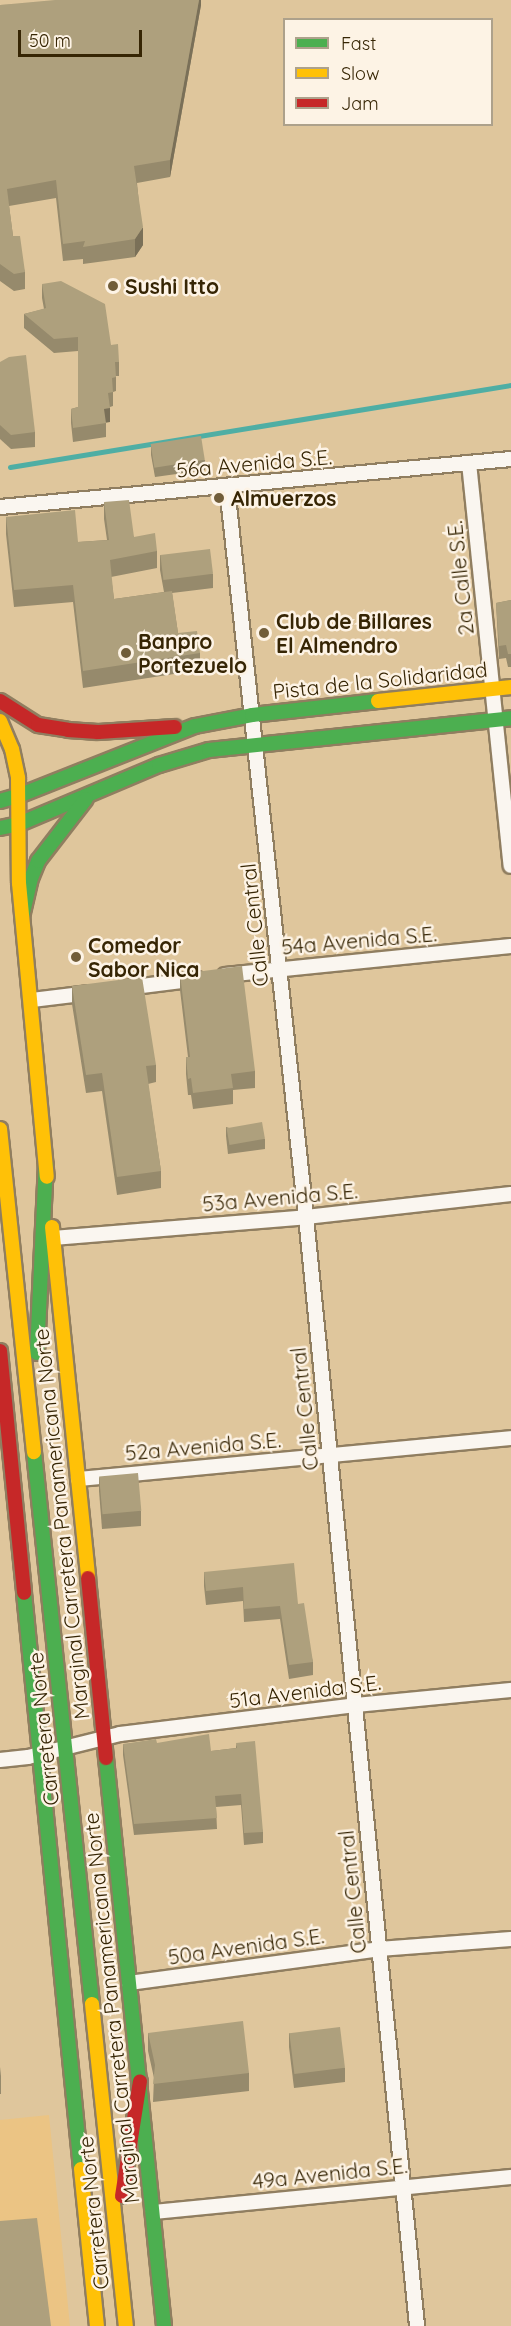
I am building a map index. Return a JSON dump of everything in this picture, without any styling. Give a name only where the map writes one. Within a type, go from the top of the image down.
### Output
[{"type":"main road","name":"Pista de la Solidaridad","points":[[195,726],[252,715],[511,687]]},
{"type":"main road","points":[[0,702],[38,725],[68,730],[98,732],[195,726]]},
{"type":"main road","points":[[0,828],[19,824],[185,756],[256,744],[511,718]]},
{"type":"main road","name":"Marginal Carretera Panamericana Norte","points":[[0,721],[16,764],[22,917],[164,2326]]},
{"type":"main road","points":[[0,801],[195,726]]},
{"type":"main road","points":[[22,917],[30,881],[38,861],[88,796]]},
{"type":"main road","name":"Carretera Norte","points":[[0,1129],[5,1192],[34,1434],[126,2326]]},
{"type":"main road","points":[[34,1434],[39,1258],[46,1165]]},
{"type":"main road","name":"Carretera Norte","points":[[0,1351],[97,2326]]},
{"type":"main road","points":[[0,1470],[24,1582]]},
{"type":"main road","points":[[117,2228],[140,2081]]},
{"type":"street","name":"56a Avenida S.E.","points":[[0,507],[511,459]]},
{"type":"street","name":"2a Calle S.E.","points":[[469,463],[495,720]]},
{"type":"street","name":"Calle Central","points":[[227,487],[306,1217],[417,2326]]},
{"type":"street","points":[[495,720],[511,866]]},
{"type":"street","name":"54a Avenida S.E.","points":[[32,1000],[280,968],[511,946]]},
{"type":"street","name":"53a Avenida S.E.","points":[[53,1238],[306,1217],[511,1194]]},
{"type":"street","name":"52a Avenida S.E.","points":[[78,1479],[511,1438]]},
{"type":"street","name":"51a Avenida S.E.","points":[[0,1760],[40,1754],[120,1734],[355,1705],[511,1690]]},
{"type":"street","name":"50a Avenida S.E.","points":[[129,1983],[379,1949],[511,1939]]},
{"type":"street","name":"49a Avenida S.E.","points":[[153,2212],[511,2177]]},
{"type":"shaded area","points":[[49,2115],[70,2326],[0,2326],[0,2120]]},
{"type":"building","points":[[55,0],[199,0],[170,160],[134,166],[143,227],[135,239],[83,247],[85,241],[63,244],[56,180],[7,189],[13,236],[20,236],[25,272],[14,274],[0,264],[0,5]]},
{"type":"building","points":[[61,281],[105,304],[111,345],[118,344],[119,362],[115,362],[116,377],[112,378],[113,392],[108,393],[110,408],[104,409],[106,423],[73,428],[71,409],[78,407],[78,337],[54,339],[24,314],[46,308],[42,284]]},
{"type":"building","points":[[26,355],[35,432],[11,435],[0,425],[0,362],[9,357]]},
{"type":"building","points":[[201,436],[205,460],[154,468],[151,444]]},
{"type":"building","points":[[129,500],[134,537],[155,533],[157,551],[110,560],[114,599],[172,591],[178,633],[197,631],[200,653],[83,671],[73,585],[14,590],[6,517],[75,510],[78,542],[109,540],[104,502]]},
{"type":"building","points":[[210,549],[213,574],[163,580],[160,555]]},
{"type":"building","points":[[511,600],[511,654],[508,654],[506,645],[499,646],[496,603]]},
{"type":"building","points":[[242,966],[255,1071],[231,1074],[233,1088],[193,1093],[191,1078],[188,1079],[186,1057],[190,1057],[180,974]]},
{"type":"building","points":[[142,977],[156,1065],[146,1066],[161,1171],[117,1177],[102,1073],[86,1075],[72,986]]},
{"type":"building","points":[[262,1122],[265,1139],[229,1145],[227,1128]]},
{"type":"building","points":[[138,1473],[141,1511],[102,1514],[99,1476]]},
{"type":"building","points":[[294,1563],[298,1604],[304,1603],[313,1662],[289,1665],[280,1606],[244,1609],[243,1587],[206,1591],[204,1572]]},
{"type":"building","points":[[209,1734],[211,1751],[237,1748],[236,1743],[255,1741],[263,1832],[244,1833],[241,1794],[215,1796],[217,1818],[134,1824],[123,1744],[156,1739],[157,1743]]},
{"type":"building","points":[[243,2021],[249,2073],[153,2084],[155,2065],[148,2033]]},
{"type":"building","points":[[340,2027],[345,2068],[294,2074],[289,2033]]},
{"type":"building","points":[[37,2218],[51,2326],[0,2326],[0,2221]]},
{"type":"waterway","points":[[10,467],[511,385]]},
{"type":"traffic: fast","points":[[18,796],[195,726],[252,715],[378,701]]},
{"type":"traffic: fast","points":[[19,824],[159,765],[209,750],[511,718]]},
{"type":"traffic: fast","points":[[0,801],[18,796]]},
{"type":"traffic: fast","points":[[22,917],[30,881],[38,861],[86,799]]},
{"type":"traffic: fast","points":[[0,828],[19,824]]},
{"type":"traffic: fast","points":[[37,1353],[46,1165]]},
{"type":"traffic: fast","points":[[34,1452],[92,2004]]},
{"type":"traffic: fast","points":[[24,1593],[81,2169]]},
{"type":"traffic: fast","points":[[106,1758],[164,2326]]},
{"type":"traffic: slow","points":[[378,701],[511,687]]},
{"type":"traffic: slow","points":[[0,721],[12,749],[18,778],[19,883],[47,1177]]},
{"type":"traffic: slow","points":[[0,1129],[34,1452]]},
{"type":"traffic: slow","points":[[52,1227],[88,1578]]},
{"type":"traffic: slow","points":[[92,2004],[126,2326]]},
{"type":"traffic: slow","points":[[81,2169],[97,2326]]},
{"type":"traffic: jam","points":[[0,701],[38,725],[68,730],[98,732],[175,727]]},
{"type":"traffic: jam","points":[[0,1351],[24,1593]]},
{"type":"traffic: jam","points":[[88,1578],[106,1758]]},
{"type":"traffic: jam","points":[[122,2196],[140,2081]]},
{"type":"place","name":"Sushi Itto","points":[[113,286]]},
{"type":"place","name":"Almuerzos","points":[[219,498]]},
{"type":"place","name":"Club de Billares El Almendro","points":[[264,633]]},
{"type":"place","name":"Banpro Portezuelo","points":[[126,653]]},
{"type":"place","name":"Comedor Sabor Nica","points":[[76,957]]}]
